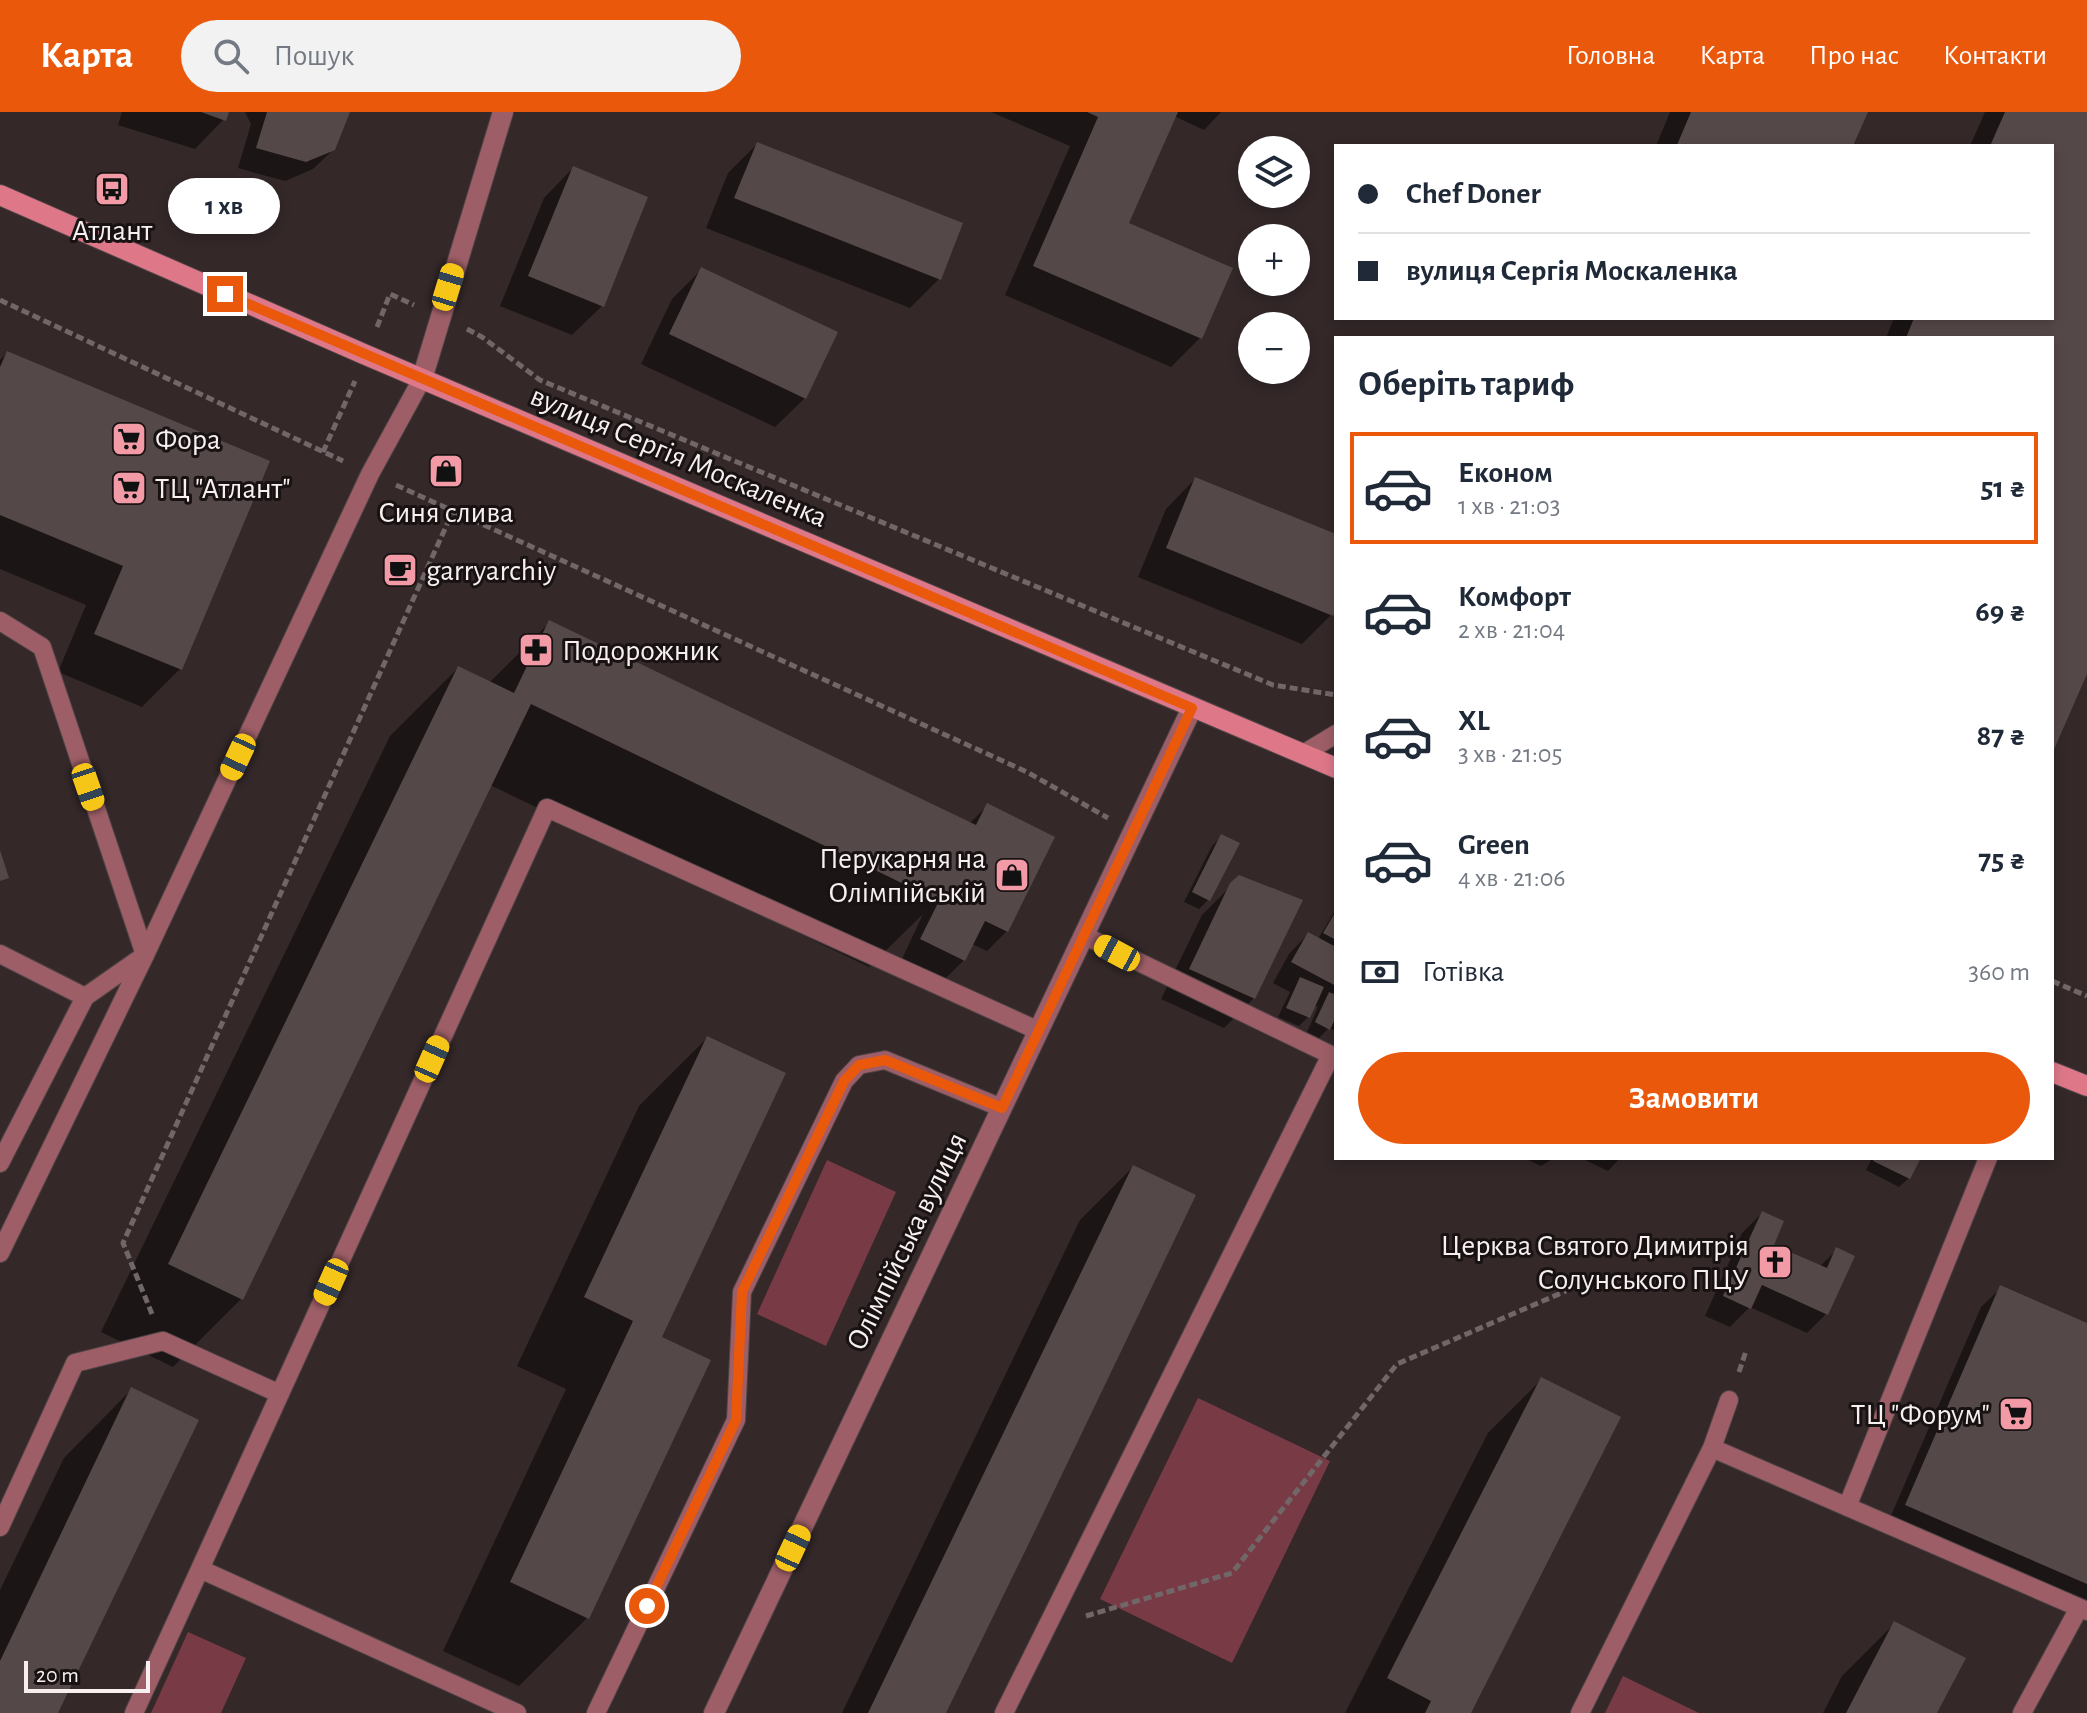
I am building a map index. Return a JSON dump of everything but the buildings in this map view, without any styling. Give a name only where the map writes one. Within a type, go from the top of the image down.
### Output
[{"type":"main road","name":"вулиця Сергія Москаленка","points":[[0,195],[422,379],[1334,767]]},
{"type":"main road","points":[[2054,1073],[2087,1086]]},
{"type":"street","points":[[422,379],[503,112]]},
{"type":"street","name":"Олімпійська вулиця","points":[[714,1713],[1192,708]]},
{"type":"lane","points":[[0,1253],[145,955],[370,474],[422,379]]},
{"type":"lane","points":[[0,621],[42,647],[145,955]]},
{"type":"lane","points":[[1303,754],[1334,735]]},
{"type":"lane","points":[[134,1713],[547,808],[1039,1031]]},
{"type":"lane","points":[[1004,1713],[1331,1055],[1085,936]]},
{"type":"lane","points":[[0,954],[85,997]]},
{"type":"lane","points":[[0,1163],[85,997],[145,955]]},
{"type":"lane","points":[[596,1713],[736,1420],[742,1292],[844,1081],[859,1065],[885,1060],[1002,1108]]},
{"type":"lane","points":[[1847,1507],[1987,1160]]},
{"type":"lane","points":[[0,1527],[75,1363],[163,1341],[280,1394]]},
{"type":"lane","points":[[1580,1713],[1712,1448],[1729,1400]]},
{"type":"lane","points":[[1712,1448],[2083,1610],[2022,1713]]},
{"type":"lane","points":[[200,1569],[517,1713]]},
{"type":"path","points":[[390,294],[482,337],[540,380],[1273,685],[1334,695]]},
{"type":"path","points":[[0,300],[370,474],[1027,772],[1134,833]]},
{"type":"path","points":[[323,452],[347,401]]},
{"type":"path","points":[[163,1341],[123,1243],[453,511]]},
{"type":"path","points":[[2054,982],[2087,996]]},
{"type":"path","points":[[1047,1627],[1232,1573],[1397,1364],[1566,1291]]},
{"type":"shaded area","points":[[827,1160],[896,1192],[826,1346],[757,1314]]},
{"type":"shaded area","points":[[1198,1398],[1330,1461],[1232,1663],[1100,1599]]},
{"type":"shaded area","points":[[188,1632],[246,1658],[221,1713],[151,1713]]},
{"type":"shaded area","points":[[1623,1676],[1699,1713],[1605,1713]]},
{"type":"place","name":"Атлант","points":[[112,189]]},
{"type":"place","name":"Фора","points":[[129,439]]},
{"type":"place","name":"Синя слива","points":[[446,471]]},
{"type":"place","name":"ТЦ \"Атлант\"","points":[[129,488]]},
{"type":"place","name":"garryarchiy","points":[[400,570]]},
{"type":"place","name":"Подорожник","points":[[536,650]]},
{"type":"place","name":"Перукарня на Олімпійській","points":[[1012,875]]},
{"type":"place","name":"Церква Святого Димитрія Солунського ПЦУ","points":[[1775,1262]]},
{"type":"place","name":"ТЦ \"Форум\"","points":[[2016,1414]]},
{"type":"route","points":[[225,294],[1192,708],[1002,1108],[885,1060],[859,1065],[844,1081],[742,1292],[736,1420],[647,1606]]}]
